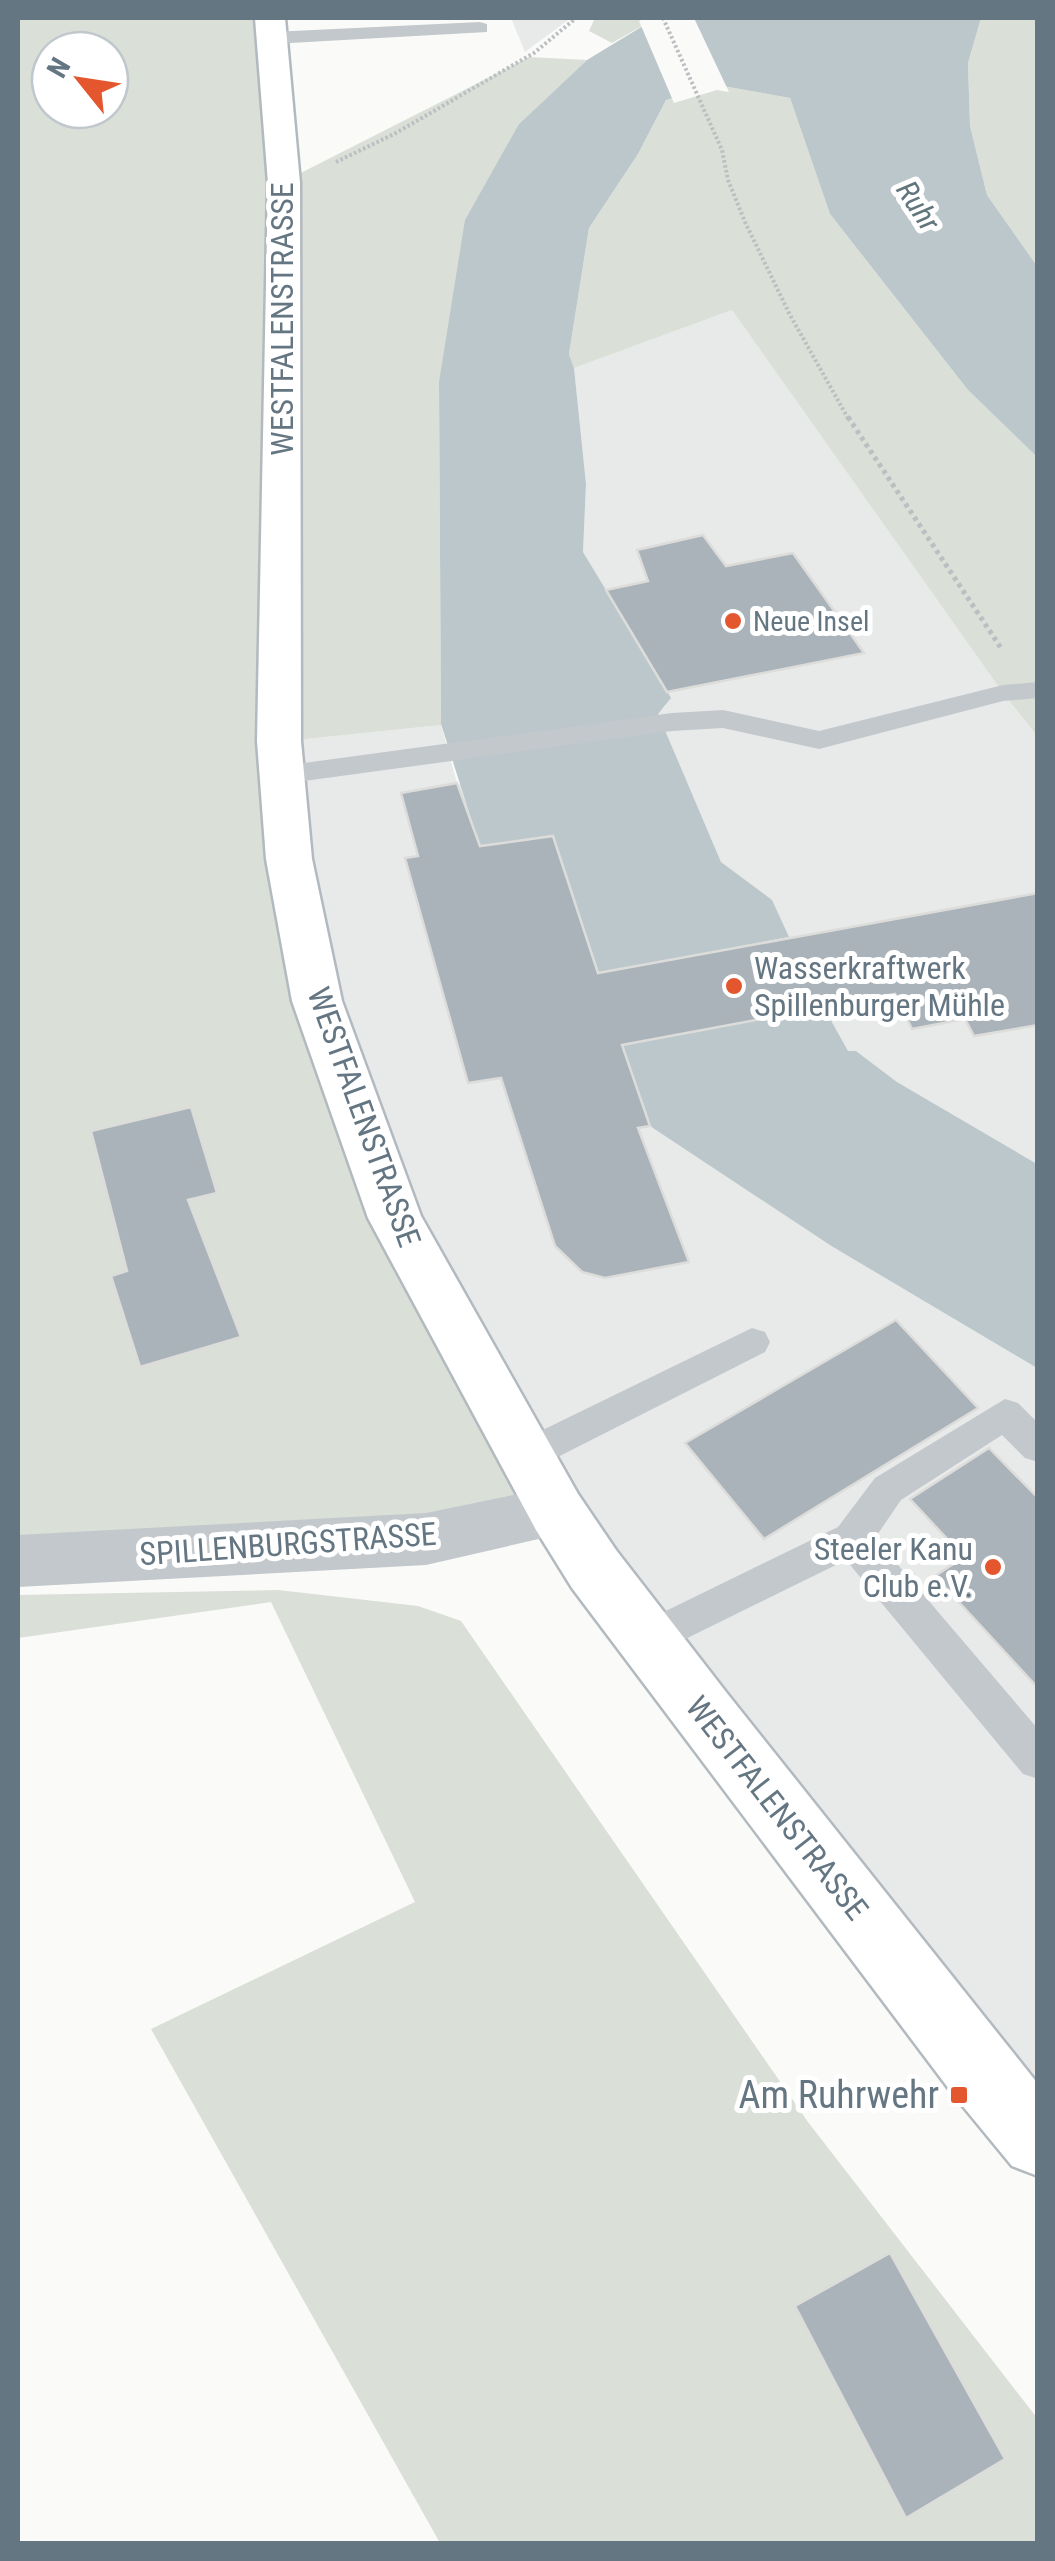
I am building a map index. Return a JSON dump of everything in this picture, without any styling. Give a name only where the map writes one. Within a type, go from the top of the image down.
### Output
[{"type":"main road","name":"WESTFALENSTRASSE","points":[[271,28],[284,182],[282,775],[289,859],[316,1002],[395,1218],[557,1512],[647,1639],[977,2068],[1038,2140]]},
{"type":"street","name":"SPILLENBURGSTRASSE","points":[[18,1561],[426,1539],[557,1512]]},
{"type":"lane","points":[[271,28],[480,28]]},
{"type":"lane","points":[[282,775],[672,722],[723,719],[819,740],[1002,693],[1034,691]]},
{"type":"lane","points":[[525,1456],[752,1342]]},
{"type":"lane","points":[[647,1639],[852,1539],[888,1489],[1005,1414],[1038,1447]]},
{"type":"lane","points":[[852,1539],[1038,1760]]},
{"type":"path","points":[[284,182],[403,131],[530,55],[576,18]]},
{"type":"path","points":[[663,18],[722,150],[725,173],[739,208],[805,345],[894,491],[1034,691]]},
{"type":"shaded area","points":[[18,18],[268,18],[310,1001],[553,1509],[204,1548],[18,1558]]},
{"type":"shaded area","points":[[511,18],[571,18],[525,52]]},
{"type":"shaded area","points":[[595,18],[656,18],[612,43],[589,31]]},
{"type":"shaded area","points":[[981,18],[1037,18],[1037,266],[987,195],[970,126],[968,63]]},
{"type":"shaded area","points":[[529,57],[587,60],[519,124],[439,382],[441,725],[287,741],[301,504],[285,181]]},
{"type":"shaded area","points":[[717,85],[790,98],[830,214],[968,390],[1037,457],[1037,736],[732,310],[574,368],[569,354],[589,228],[638,154],[666,100]]},
{"type":"shaded area","points":[[732,310],[1037,736],[1037,1164],[897,1082],[856,1051],[833,1247],[1037,1368],[1037,2135],[706,1711],[440,1293],[322,1000],[287,741],[441,725],[457,783],[553,836],[712,951],[788,937],[771,900],[721,862],[657,714],[666,705],[583,552],[586,484],[574,368]]},
{"type":"shaded area","points":[[278,1590],[418,1606],[461,1621],[808,2122],[1037,2418],[1037,2543],[440,2543],[151,2029],[415,1902],[271,1602],[18,1638],[18,1595]]},
{"type":"water","name":"Ruhr","points":[[656,18],[981,18],[968,63],[970,126],[987,195],[1037,266],[1037,457],[968,390],[830,214],[790,98],[717,85],[666,100],[638,154],[589,228],[569,354],[574,368],[586,484],[583,552],[671,698],[658,714],[721,862],[772,900],[789,937],[598,973],[553,837],[480,847],[441,724],[439,382],[465,220],[519,124],[587,60]]},
{"type":"water","points":[[824,1008],[848,1051],[856,1051],[897,1082],[1037,1164],[1037,1368],[833,1247],[650,1126],[622,1045]]},
{"type":"pier","points":[[694,18],[729,92],[717,90],[674,103],[639,21]]},
{"type":"building","name":"Neue Insel","points":[[703,535],[726,566],[793,553],[864,653],[667,692],[606,590],[648,581],[637,550]]},
{"type":"building","points":[[457,783],[480,846],[553,836],[598,973],[1038,893],[1038,1025],[974,1036],[965,1019],[912,1029],[895,994],[622,1045],[650,1126],[638,1128],[689,1262],[605,1278],[582,1272],[555,1246],[501,1078],[468,1083],[405,858],[418,856],[401,793]]},
{"type":"building","points":[[191,1107],[217,1193],[188,1200],[241,1337],[140,1367],[111,1276],[127,1271],[91,1131]]},
{"type":"building","points":[[896,1320],[978,1408],[764,1539],[685,1443]]},
{"type":"building","name":"Steeler Kanu Club e.V.","points":[[989,1448],[1038,1498],[1038,1688],[935,1576],[964,1557],[910,1499]]},
{"type":"building","points":[[890,2253],[1005,2459],[906,2518],[795,2306]]},
{"type":"place","name":"Neue Insel","points":[[733,621]]},
{"type":"place","name":"Wasserkraftwerk Spillenburger Mühle","points":[[734,986]]},
{"type":"place","name":"Steeler Kanu Club e.V.","points":[[993,1567]]},
{"type":"place","name":"Am Ruhrwehr","points":[[959,2095]]}]
